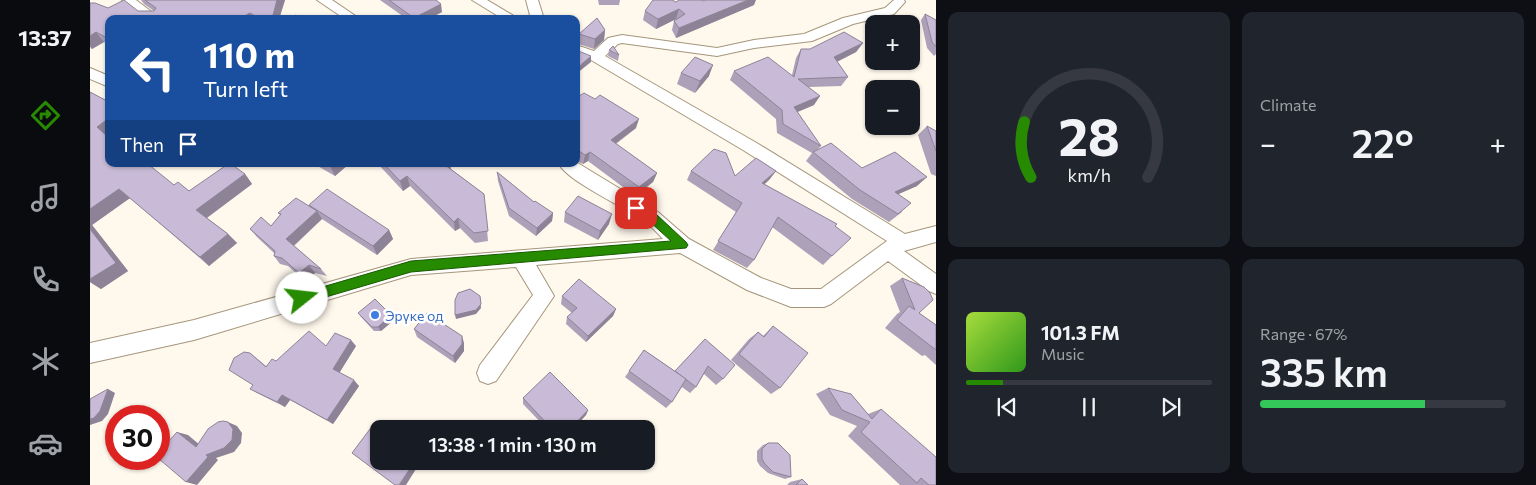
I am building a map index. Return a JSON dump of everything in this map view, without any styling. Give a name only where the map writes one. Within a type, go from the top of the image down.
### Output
[{"type":"street","points":[[128,0],[149,15]]},
{"type":"street","points":[[323,0],[347,15]]},
{"type":"street","points":[[478,0],[506,15]]},
{"type":"street","points":[[532,0],[537,15]]},
{"type":"street","points":[[596,57],[613,41],[622,39],[717,52],[754,44],[807,38],[848,21],[890,11],[899,2]]},
{"type":"street","points":[[580,51],[596,57],[749,146],[896,246],[936,285]]},
{"type":"street","points":[[90,73],[105,80]]},
{"type":"street","points":[[571,167],[652,217],[682,245],[754,284],[791,298],[824,298],[896,246],[936,234]]},
{"type":"street","points":[[92,352],[194,330],[411,266],[682,245]]},
{"type":"street","points":[[488,373],[544,296],[520,257]]},
{"type":"building","points":[[124,0],[138,11],[154,11],[156,8],[145,0],[277,0],[273,15],[253,15],[250,13],[246,15],[105,15],[105,37],[96,32],[90,36],[90,3],[108,8]]},
{"type":"building","points":[[389,0],[436,0],[441,4],[420,15],[410,15]]},
{"type":"building","points":[[653,0],[672,0],[676,2],[679,0],[748,0],[679,28],[674,21],[685,14],[679,9],[658,19],[645,11]]},
{"type":"building","points":[[925,14],[936,20],[936,47],[932,42]]},
{"type":"building","points":[[597,18],[605,30],[595,39],[580,33]]},
{"type":"building","points":[[844,32],[863,43],[834,57],[848,77],[798,79],[820,96],[794,107],[821,146],[783,124],[782,110],[734,71],[768,57],[794,77],[801,49],[810,49]]},
{"type":"building","points":[[613,46],[619,55],[609,50]]},
{"type":"building","points":[[580,52],[591,56],[580,66]]},
{"type":"building","points":[[695,57],[713,65],[700,81],[681,73]]},
{"type":"building","points":[[90,92],[105,100],[105,121],[97,127],[105,134],[105,167],[152,167],[174,185],[178,182],[189,191],[224,167],[235,167],[245,174],[196,210],[228,234],[200,257],[119,189],[90,209]]},
{"type":"building","points":[[584,93],[595,99],[600,95],[639,119],[611,140],[657,173],[639,187],[590,152],[585,155],[580,152],[580,96]]},
{"type":"building","points":[[927,126],[936,131],[936,151]]},
{"type":"building","points":[[831,143],[862,168],[895,152],[927,177],[895,192],[911,203],[898,214],[860,190],[813,152]]},
{"type":"building","points":[[714,149],[726,153],[735,176],[756,158],[776,171],[762,183],[837,224],[835,226],[851,238],[832,256],[778,217],[754,260],[718,241],[742,203],[691,171]]},
{"type":"building","points":[[387,167],[448,167],[484,194],[488,231],[474,233],[458,218],[454,222],[407,176],[400,181]]},
{"type":"building","points":[[497,172],[534,202],[553,213],[537,228],[509,208]]},
{"type":"building","points":[[327,189],[389,230],[373,246],[309,205]]},
{"type":"building","points":[[578,196],[612,214],[600,231],[565,212]]},
{"type":"building","points":[[296,198],[317,211],[286,239],[321,269],[309,265],[299,273],[282,258],[274,256],[275,251],[250,229],[261,217],[271,226],[281,214],[278,213]]},
{"type":"building","points":[[90,229],[116,263],[90,279]]},
{"type":"building","points":[[902,278],[924,287],[930,293],[933,300],[919,313],[936,325],[936,350],[897,320],[909,306],[915,310]]},
{"type":"building","points":[[579,279],[616,309],[588,336],[567,317],[577,308],[562,296]]},
{"type":"building","points":[[470,289],[480,296],[481,304],[476,310],[455,315],[455,300],[458,293]]},
{"type":"building","points":[[375,299],[391,315],[378,327],[372,327],[358,313]]},
{"type":"building","points":[[427,313],[462,336],[462,344],[453,356],[414,329]]},
{"type":"building","points":[[773,326],[808,353],[780,388],[739,354],[758,332],[764,337]]},
{"type":"building","points":[[309,331],[326,346],[335,333],[351,340],[333,369],[354,380],[327,420],[282,395],[277,402],[250,389],[253,385],[229,370],[234,358],[244,352],[250,353],[266,367],[272,359],[276,361]]},
{"type":"building","points":[[705,339],[735,365],[723,379],[708,366],[696,387],[675,371]]},
{"type":"building","points":[[644,350],[686,379],[672,402],[629,371]]},
{"type":"building","points":[[550,372],[588,410],[579,420],[544,420],[523,398]]},
{"type":"building","points":[[828,388],[851,394],[872,419],[881,409],[936,457],[936,485],[929,485],[921,478],[917,483],[861,432],[870,422],[842,410]]},
{"type":"building","points":[[108,389],[100,411],[94,418],[90,419],[90,399]]},
{"type":"building","points":[[218,422],[228,422],[233,429],[232,440],[224,448],[206,455],[208,457],[186,482],[170,468],[170,440],[177,432],[196,447],[208,429]]},
{"type":"building","points":[[370,429],[370,466],[352,453]]},
{"type":"building","points":[[768,443],[778,443],[790,455],[791,477],[773,472],[765,464],[762,459],[762,449]]},
{"type":"building","points":[[375,470],[409,470],[399,485],[395,485]]},
{"type":"building","points":[[802,479],[808,485],[796,485]]},
{"type":"place","name":"Эрүке од","points":[[375,315]]},
{"type":"route","points":[[302,298],[411,266],[682,245],[652,217],[636,208]]}]
